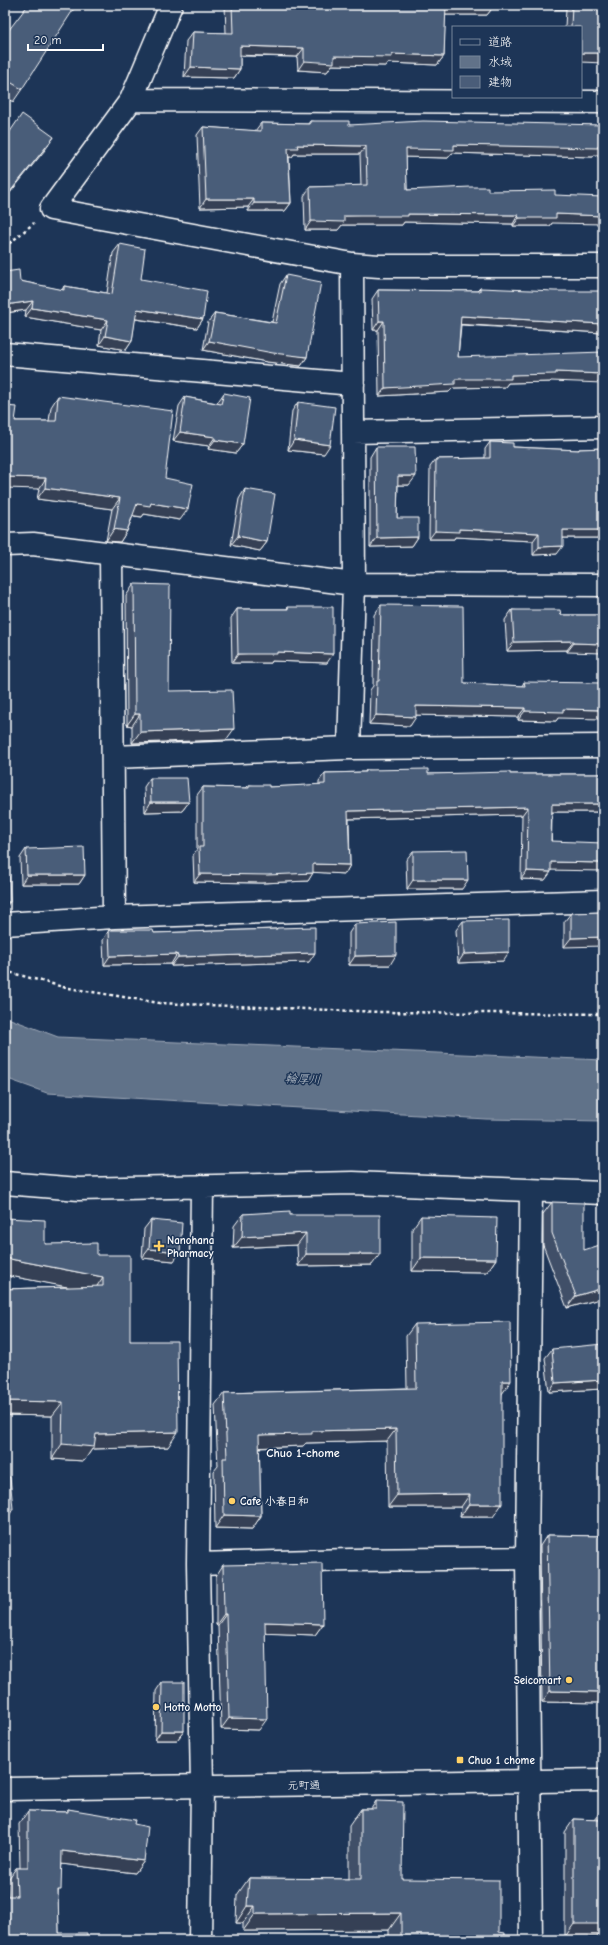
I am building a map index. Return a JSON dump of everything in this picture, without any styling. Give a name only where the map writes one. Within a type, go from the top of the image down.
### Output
[{"type":"street","points":[[171,5],[131,100],[51,209],[352,264],[379,266],[603,266]]},
{"type":"street","points":[[131,100],[603,102]]},
{"type":"street","points":[[349,748],[354,584],[352,264]]},
{"type":"street","points":[[5,354],[353,384]]},
{"type":"street","points":[[353,432],[603,427]]},
{"type":"street","points":[[5,545],[33,544],[111,555],[354,584],[603,585]]},
{"type":"street","points":[[111,555],[114,917]]},
{"type":"street","points":[[113,757],[349,748],[603,746]]},
{"type":"street","points":[[5,924],[114,917],[603,901]]},
{"type":"street","points":[[5,1183],[78,1189],[353,1183],[603,1193]]},
{"type":"street","points":[[200,1940],[202,1786],[198,1564],[202,1186]]},
{"type":"street","points":[[531,1191],[527,1558],[531,1781],[531,1940]]},
{"type":"street","points":[[198,1564],[350,1560],[527,1558]]},
{"type":"street","name":"元町通","points":[[5,1789],[603,1780]]},
{"type":"path","points":[[5,247],[51,209]]},
{"type":"path","points":[[5,971],[63,987],[158,1003],[380,1012],[603,1014]]},
{"type":"water","name":"輪厚川","points":[[5,1017],[58,1037],[603,1060],[603,1121],[486,1119],[47,1093],[5,1078]]},
{"type":"building","points":[[28,5],[71,5],[75,7],[22,89],[5,79],[5,35]]},
{"type":"building","points":[[232,5],[446,5],[444,56],[392,54],[392,57],[334,56],[334,63],[304,61],[304,48],[240,46],[240,69],[191,67],[193,32],[233,33]]},
{"type":"building","points":[[446,5],[494,5],[494,6]]},
{"type":"building","points":[[572,5],[603,5],[603,53],[582,53],[582,26],[571,26]]},
{"type":"building","points":[[22,114],[54,137],[5,198],[5,130],[9,133]]},
{"type":"building","points":[[310,121],[349,121],[349,125],[423,121],[603,125],[603,147],[598,146],[598,148],[454,145],[454,150],[406,149],[407,190],[488,187],[488,191],[555,190],[555,195],[603,197],[603,216],[556,214],[556,218],[519,218],[518,215],[408,214],[408,216],[344,216],[344,222],[311,221],[310,187],[367,185],[366,146],[297,145],[298,148],[288,148],[291,203],[254,203],[254,199],[206,199],[203,127],[261,131],[261,123],[310,124]]},
{"type":"building","points":[[120,244],[145,249],[141,279],[207,291],[203,319],[137,309],[132,341],[105,336],[108,320],[32,308],[33,301],[5,305],[5,272],[19,270],[20,281],[64,290],[64,286],[112,294]]},
{"type":"building","points":[[286,275],[321,282],[307,357],[273,353],[209,341],[215,313],[276,323]]},
{"type":"building","points":[[480,288],[603,291],[603,324],[461,316],[458,357],[603,352],[603,374],[556,372],[556,374],[511,375],[511,379],[455,379],[455,384],[385,388],[384,321],[379,321],[378,290],[480,291]]},
{"type":"building","points":[[224,393],[250,398],[243,444],[215,440],[215,437],[180,432],[185,397],[221,404]]},
{"type":"building","points":[[58,396],[173,411],[165,478],[193,484],[188,509],[151,503],[150,506],[137,504],[127,531],[114,529],[120,498],[45,488],[46,478],[5,477],[5,406],[17,407],[15,421],[56,421]]},
{"type":"building","points":[[298,402],[335,407],[330,445],[294,440]]},
{"type":"building","points":[[490,442],[513,443],[513,447],[579,450],[603,448],[603,530],[563,530],[563,546],[539,547],[539,533],[459,529],[459,532],[435,531],[436,459],[490,458]]},
{"type":"building","points":[[376,447],[415,447],[416,476],[398,476],[397,518],[418,518],[418,537],[377,538]]},
{"type":"building","points":[[245,489],[275,494],[267,542],[238,536]]},
{"type":"building","points":[[134,584],[170,585],[169,691],[232,690],[234,729],[140,732],[140,714],[135,714]]},
{"type":"building","points":[[381,605],[463,606],[464,683],[525,686],[524,682],[603,683],[603,710],[563,709],[563,712],[525,711],[525,708],[416,706],[416,717],[376,715],[377,681],[379,681]]},
{"type":"building","points":[[288,607],[333,607],[333,654],[277,652],[277,654],[238,654],[237,609],[288,609]]},
{"type":"building","points":[[512,610],[560,610],[561,615],[603,615],[603,644],[574,643],[574,641],[514,642]]},
{"type":"building","points":[[428,769],[428,774],[510,772],[510,774],[603,774],[603,804],[552,804],[551,841],[603,843],[603,863],[551,862],[551,872],[527,871],[528,807],[348,811],[350,865],[313,864],[313,873],[268,875],[200,874],[199,847],[203,847],[203,787],[249,788],[249,785],[269,785],[269,787],[325,784],[325,773],[366,772],[366,770]]},
{"type":"building","points":[[150,778],[187,778],[189,802],[151,802]]},
{"type":"building","points":[[84,847],[85,875],[27,875],[26,849]]},
{"type":"building","points":[[467,850],[468,880],[413,880],[413,851]]},
{"type":"building","points":[[5,876],[9,876],[10,902],[5,902]]},
{"type":"building","points":[[603,912],[603,937],[571,938],[571,913]]},
{"type":"building","points":[[509,920],[509,952],[464,954],[463,921]]},
{"type":"building","points":[[396,922],[396,955],[355,956],[355,924]]},
{"type":"building","points":[[315,927],[315,953],[178,957],[177,954],[110,956],[109,930],[153,930],[154,933]]},
{"type":"building","points":[[552,1202],[584,1203],[584,1250],[603,1244],[603,1288],[576,1296],[552,1233]]},
{"type":"building","points":[[290,1211],[290,1215],[380,1215],[380,1254],[306,1254],[306,1233],[242,1237],[243,1214]]},
{"type":"building","points":[[421,1216],[497,1218],[496,1259],[421,1258]]},
{"type":"building","points":[[5,1218],[45,1220],[45,1244],[97,1243],[97,1255],[130,1255],[130,1341],[177,1341],[178,1432],[96,1434],[94,1447],[62,1444],[63,1402],[5,1401],[5,1289],[103,1286],[103,1277],[5,1258]]},
{"type":"building","points":[[151,1220],[182,1223],[180,1252],[149,1249]]},
{"type":"building","points":[[510,1322],[511,1381],[502,1381],[502,1504],[469,1504],[470,1494],[397,1495],[396,1429],[312,1431],[312,1434],[259,1435],[261,1516],[224,1515],[223,1458],[227,1458],[224,1393],[416,1388],[415,1324]]},
{"type":"building","points":[[603,1344],[603,1380],[555,1383],[552,1349]]},
{"type":"building","points":[[5,1477],[10,1477],[13,1509],[5,1510]]},
{"type":"building","points":[[547,1535],[603,1536],[603,1692],[550,1691]]},
{"type":"building","points":[[322,1563],[323,1624],[265,1622],[267,1719],[229,1718],[223,1565]]},
{"type":"building","points":[[162,1682],[184,1682],[184,1731],[161,1731]]},
{"type":"building","points":[[376,1801],[403,1802],[402,1879],[499,1880],[499,1932],[505,1933],[505,1940],[401,1940],[401,1913],[255,1914],[255,1906],[247,1906],[249,1878],[361,1879],[361,1809],[376,1809]]},
{"type":"building","points":[[68,1809],[135,1820],[134,1824],[148,1827],[144,1861],[62,1851],[61,1890],[58,1890],[59,1933],[87,1933],[87,1940],[7,1940],[9,1919],[5,1919],[5,1896],[17,1896],[16,1868],[28,1868],[28,1811],[68,1812]]},
{"type":"building","points":[[602,1809],[603,1924],[574,1924],[574,1819],[602,1820]]},
{"type":"place","name":"Nanohana Pharmacy","points":[[159,1246]]},
{"type":"place","name":"Cafe 小春日和","points":[[232,1501]]},
{"type":"place","name":"Seicomart","points":[[569,1680]]},
{"type":"place","name":"Hotto Motto","points":[[156,1707]]},
{"type":"place","name":"Chuo 1 chome","points":[[460,1760]]},
{"type":"district","name":"Chuo 1-chome","points":[[303,1453]]}]
